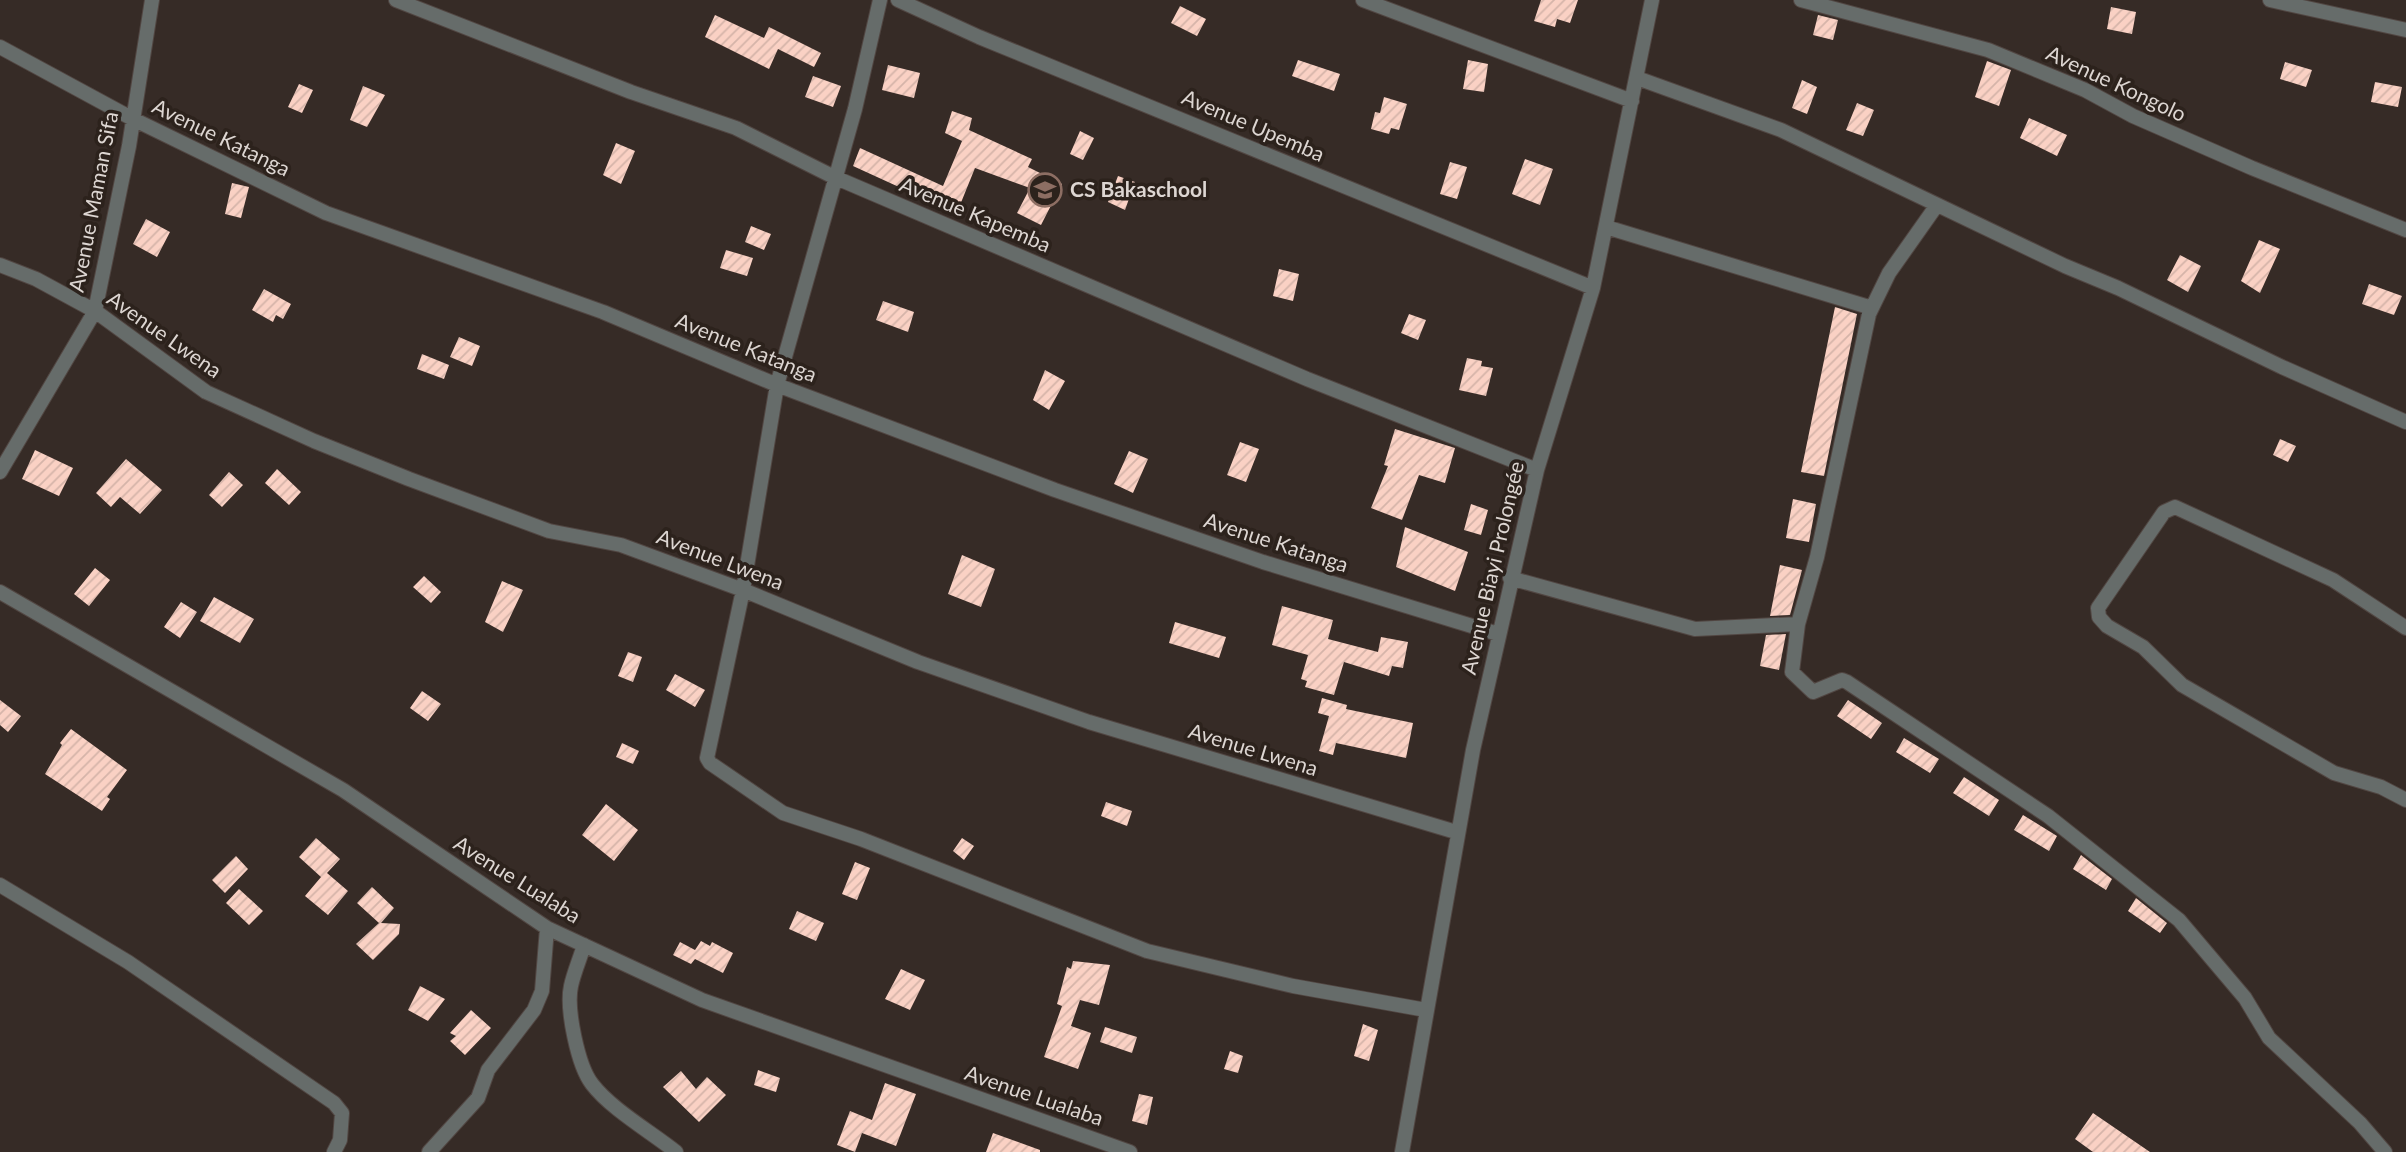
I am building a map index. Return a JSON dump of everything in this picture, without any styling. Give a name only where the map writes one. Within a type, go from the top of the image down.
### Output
[{"type":"street","name":"Avenue Maman Sifa","points":[[0,472],[94,311],[133,119],[152,0]]},
{"type":"street","name":"Avenue Kapemba","points":[[396,0],[631,92],[736,128],[834,177],[1307,379],[1537,470]]},
{"type":"street","points":[[880,0],[855,109],[777,385],[743,590],[707,758],[724,775],[773,806],[1147,951],[1293,986],[1426,1010]]},
{"type":"street","name":"Avenue Upemba","points":[[898,0],[979,37],[1593,288]]},
{"type":"street","points":[[1363,0],[1632,101]]},
{"type":"street","name":"Avenue Biayi Prolongée","points":[[1402,1152],[1456,831],[1510,578],[1537,470],[1593,288],[1652,0]]},
{"type":"street","name":"Avenue Kongolo","points":[[1801,0],[1988,50],[2085,90],[2133,116],[2252,168],[2406,230]]},
{"type":"street","points":[[2270,0],[2406,30]]},
{"type":"street","name":"Avenue Katanga","points":[[0,47],[133,119],[326,213],[603,312],[777,385],[1055,489],[1264,562],[1498,634]]},
{"type":"street","points":[[1637,78],[1781,130],[2406,422]]},
{"type":"street","points":[[1937,205],[1889,273],[1872,308],[1817,558],[1798,624],[1792,672],[1800,683],[1817,693],[1833,684],[1847,682],[2048,816],[2168,911],[2245,998],[2269,1038],[2360,1123],[2385,1152]]},
{"type":"street","points":[[1606,227],[1872,308]]},
{"type":"street","name":"Avenue Lwena","points":[[0,265],[36,279],[94,311],[206,392],[314,441],[549,531],[621,545],[743,590],[918,663],[1089,722],[1456,831]]},
{"type":"street","points":[[2406,628],[2333,580],[2175,507],[2164,512],[2098,608],[2099,617],[2107,626],[2143,647],[2182,685],[2334,773],[2381,787],[2406,800]]},
{"type":"street","points":[[1510,578],[1695,629],[1798,624]]},
{"type":"street","name":"Avenue Lualaba","points":[[0,592],[343,790],[547,928],[702,1000],[1130,1152]]},
{"type":"street","points":[[0,884],[128,962],[334,1103],[342,1113],[342,1127],[334,1152]]},
{"type":"street","points":[[429,1152],[478,1098],[488,1070],[534,1010],[542,991],[547,928]]},
{"type":"street","points":[[584,945],[570,987],[570,1000],[578,1048],[587,1077],[601,1094],[676,1152]]},
{"type":"building","points":[[1541,0],[1578,0],[1570,23],[1557,19],[1555,27],[1534,21]]},
{"type":"building","points":[[1180,6],[1206,19],[1197,36],[1171,23]]},
{"type":"building","points":[[2111,7],[2136,12],[2132,34],[2107,29]]},
{"type":"building","points":[[715,15],[764,38],[769,27],[821,53],[814,67],[778,49],[769,69],[705,37]]},
{"type":"building","points":[[1818,15],[1838,20],[1833,40],[1813,35]]},
{"type":"building","points":[[1298,60],[1340,74],[1334,91],[1292,76]]},
{"type":"building","points":[[1468,60],[1488,64],[1484,92],[1463,89]]},
{"type":"building","points":[[1987,61],[2011,70],[1999,106],[1975,97]]},
{"type":"building","points":[[2285,62],[2312,70],[2306,87],[2280,79]]},
{"type":"building","points":[[888,65],[920,73],[914,98],[882,90]]},
{"type":"building","points":[[813,76],[841,86],[833,107],[805,97]]},
{"type":"building","points":[[1802,80],[1817,87],[1807,114],[1792,108]]},
{"type":"building","points":[[2375,82],[2402,87],[2398,107],[2371,102]]},
{"type":"building","points":[[299,84],[313,90],[302,113],[288,107]]},
{"type":"building","points":[[363,86],[385,95],[367,127],[350,120]]},
{"type":"building","points":[[1384,97],[1407,104],[1399,130],[1391,128],[1389,134],[1371,129],[1375,112],[1380,113]]},
{"type":"building","points":[[1857,103],[1874,110],[1863,136],[1846,130]]},
{"type":"building","points":[[952,111],[972,118],[969,130],[1032,159],[1028,167],[1062,184],[1041,225],[1017,213],[1030,188],[975,168],[958,210],[923,198],[853,166],[860,148],[943,186],[962,141],[945,133]]},
{"type":"building","points":[[2029,118],[2067,135],[2057,156],[2020,138]]},
{"type":"building","points":[[1080,131],[1094,138],[1083,160],[1070,154]]},
{"type":"building","points":[[616,143],[635,151],[621,184],[603,175]]},
{"type":"building","points":[[1525,159],[1553,169],[1540,205],[1512,194]]},
{"type":"building","points":[[1450,162],[1467,167],[1457,199],[1440,194]]},
{"type":"building","points":[[1118,176],[1135,182],[1125,210],[1108,202]]},
{"type":"building","points":[[232,183],[249,187],[241,218],[225,214]]},
{"type":"building","points":[[146,219],[170,232],[157,257],[133,244]]},
{"type":"building","points":[[751,226],[771,234],[764,250],[745,242]]},
{"type":"building","points":[[2259,240],[2280,249],[2260,293],[2241,281]]},
{"type":"building","points":[[726,250],[753,258],[747,276],[720,268]]},
{"type":"building","points":[[2180,255],[2201,266],[2188,292],[2167,280]]},
{"type":"building","points":[[1279,269],[1299,274],[1293,301],[1273,296]]},
{"type":"building","points":[[2369,284],[2402,296],[2394,315],[2362,304]]},
{"type":"building","points":[[264,289],[291,304],[283,319],[276,315],[273,322],[252,310]]},
{"type":"building","points":[[883,301],[914,312],[908,332],[876,320]]},
{"type":"building","points":[[1835,307],[1857,314],[1824,476],[1801,472]]},
{"type":"building","points":[[1409,314],[1426,320],[1418,340],[1401,333]]},
{"type":"building","points":[[459,337],[480,346],[472,366],[450,357]]},
{"type":"building","points":[[422,354],[449,365],[444,379],[417,369]]},
{"type":"building","points":[[1467,358],[1482,361],[1481,366],[1493,368],[1486,396],[1459,390]]},
{"type":"building","points":[[1045,370],[1065,381],[1049,410],[1033,400]]},
{"type":"building","points":[[1395,429],[1455,448],[1445,483],[1419,475],[1402,520],[1371,508],[1388,466],[1384,465]]},
{"type":"building","points":[[2280,439],[2296,446],[2288,462],[2273,455]]},
{"type":"building","points":[[1240,442],[1259,449],[1246,482],[1227,475]]},
{"type":"building","points":[[35,450],[73,468],[59,496],[22,479]]},
{"type":"building","points":[[1129,451],[1148,459],[1133,493],[1114,484]]},
{"type":"building","points":[[126,459],[162,490],[140,514],[120,497],[111,507],[96,493]]},
{"type":"building","points":[[277,469],[301,492],[289,505],[265,483]]},
{"type":"building","points":[[229,472],[243,485],[222,507],[209,495]]},
{"type":"building","points":[[1793,499],[1816,504],[1809,542],[1786,538]]},
{"type":"building","points":[[1471,504],[1488,510],[1481,535],[1464,530]]},
{"type":"building","points":[[1405,527],[1468,552],[1455,591],[1396,567]]},
{"type":"building","points":[[962,555],[995,569],[981,607],[948,594]]},
{"type":"building","points":[[1780,565],[1802,570],[1790,615],[1770,616]]},
{"type":"building","points":[[95,568],[110,580],[89,606],[74,594]]},
{"type":"building","points":[[424,576],[441,592],[431,603],[413,587]]},
{"type":"building","points":[[502,581],[523,590],[503,632],[485,622]]},
{"type":"building","points":[[214,597],[254,619],[240,643],[200,621]]},
{"type":"building","points":[[181,602],[197,612],[180,638],[164,627]]},
{"type":"building","points":[[1282,606],[1333,620],[1328,639],[1378,652],[1381,637],[1408,642],[1403,668],[1392,666],[1389,676],[1344,662],[1334,695],[1305,687],[1307,681],[1301,679],[1308,655],[1272,645]]},
{"type":"building","points":[[1175,622],[1226,637],[1219,658],[1169,643]]},
{"type":"building","points":[[1786,634],[1779,670],[1760,666],[1766,635]]},
{"type":"building","points":[[628,652],[642,657],[633,682],[618,676]]},
{"type":"building","points":[[675,674],[705,690],[695,707],[666,690]]},
{"type":"building","points":[[422,691],[441,704],[428,721],[410,708]]},
{"type":"building","points":[[1322,698],[1347,705],[1346,709],[1413,723],[1406,758],[1336,743],[1333,755],[1319,751],[1329,716],[1318,713]]},
{"type":"building","points":[[0,700],[21,716],[8,732],[0,725]]},
{"type":"building","points":[[1848,700],[1882,723],[1871,739],[1837,716]]},
{"type":"building","points":[[71,729],[127,770],[107,797],[110,799],[102,811],[45,774],[62,745],[60,743]]},
{"type":"building","points":[[1904,738],[1939,759],[1930,773],[1896,752]]},
{"type":"building","points":[[622,743],[639,751],[633,764],[616,757]]},
{"type":"building","points":[[1964,777],[1999,800],[1989,816],[1953,793]]},
{"type":"building","points":[[1106,802],[1132,811],[1127,826],[1101,816]]},
{"type":"building","points":[[606,804],[638,830],[614,861],[582,835]]},
{"type":"building","points":[[2023,815],[2057,836],[2049,851],[2014,830]]},
{"type":"building","points":[[316,838],[340,859],[327,873],[348,891],[328,915],[305,896],[321,877],[299,857]]},
{"type":"building","points":[[962,838],[974,846],[964,860],[953,851]]},
{"type":"building","points":[[2081,855],[2112,879],[2106,890],[2073,869]]},
{"type":"building","points":[[236,856],[248,869],[225,893],[212,880]]},
{"type":"building","points":[[855,862],[870,868],[857,900],[842,894]]},
{"type":"building","points":[[372,887],[394,908],[381,923],[400,924],[399,934],[373,960],[356,944],[379,923],[357,903]]},
{"type":"building","points":[[239,889],[263,911],[249,925],[226,903]]},
{"type":"building","points":[[2136,898],[2167,923],[2160,933],[2128,911]]},
{"type":"building","points":[[797,911],[824,923],[816,941],[789,929]]},
{"type":"building","points":[[701,941],[710,946],[712,942],[733,953],[723,973],[695,959],[691,964],[673,955],[680,942],[695,950]]},
{"type":"building","points":[[1073,961],[1110,965],[1099,1005],[1080,1000],[1071,1026],[1091,1033],[1078,1069],[1044,1057],[1062,1006],[1057,1004],[1067,967],[1071,969]]},
{"type":"building","points":[[901,969],[925,980],[910,1010],[885,999]]},
{"type":"building","points":[[420,986],[445,999],[428,1021],[408,1010]]},
{"type":"building","points":[[471,1010],[491,1028],[465,1055],[450,1041],[456,1036],[450,1033]]},
{"type":"building","points":[[1363,1024],[1378,1030],[1369,1061],[1354,1056]]},
{"type":"building","points":[[1105,1027],[1137,1037],[1132,1053],[1100,1042]]},
{"type":"building","points":[[1230,1051],[1243,1056],[1238,1073],[1224,1069]]},
{"type":"building","points":[[758,1070],[780,1078],[776,1092],[754,1085]]},
{"type":"building","points":[[681,1071],[696,1089],[707,1077],[726,1095],[699,1122],[663,1087]]},
{"type":"building","points":[[885,1083],[916,1094],[896,1146],[862,1133],[855,1152],[837,1145],[850,1111],[872,1120]]},
{"type":"building","points":[[1139,1094],[1153,1097],[1147,1125],[1132,1121]]},
{"type":"building","points":[[2093,1113],[2150,1152],[2093,1152],[2075,1139]]},
{"type":"building","points":[[993,1133],[1040,1150],[1040,1152],[986,1152]]},
{"type":"place","name":"CS Bakaschool","points":[[1045,190]]}]
